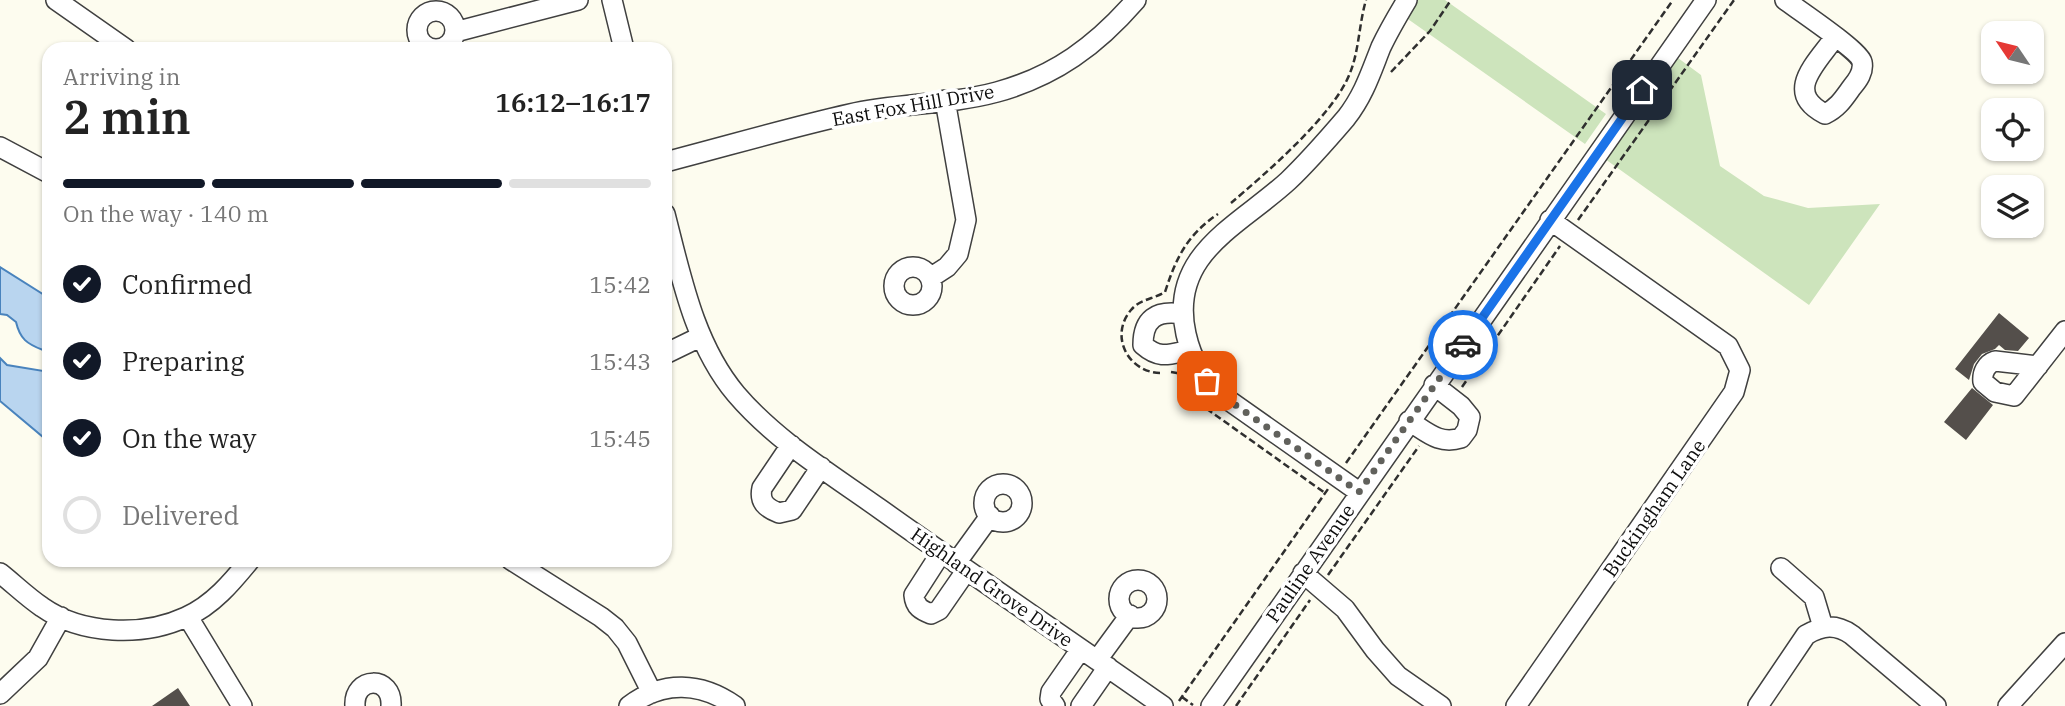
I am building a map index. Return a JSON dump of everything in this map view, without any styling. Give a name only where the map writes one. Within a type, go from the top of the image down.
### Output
[{"type":"street","points":[[56,0],[116,42]]},
{"type":"street","points":[[455,32],[578,0]]},
{"type":"street","points":[[612,0],[622,42]]},
{"type":"street","name":"East Fox Hill Drive","points":[[672,160],[850,114],[888,106],[995,92],[1033,80],[1092,45],[1136,0]]},
{"type":"street","points":[[1359,492],[1340,465],[1224,397],[1207,381],[1190,350],[1182,314],[1191,274],[1211,244],[1289,180],[1363,94],[1391,26],[1408,0]]},
{"type":"street","name":"Pauline Avenue","points":[[1211,706],[1706,0]]},
{"type":"street","points":[[1784,0],[1835,37]]},
{"type":"street","points":[[930,278],[947,267],[958,254],[967,220],[945,100]]},
{"type":"street","points":[[0,147],[42,169]]},
{"type":"street","name":"Buckingham Lane","points":[[1516,706],[1734,392],[1740,370],[1728,346],[1550,220]]},
{"type":"street","name":"Highland Grove Drive","points":[[672,241],[700,337],[735,393],[778,436],[1163,706]]},
{"type":"street","points":[[1182,314],[1170,312],[1154,316],[1143,329],[1143,345],[1152,353],[1163,355],[1190,350]]},
{"type":"street","points":[[2038,366],[2065,331]]},
{"type":"street","points":[[672,351],[700,337]]},
{"type":"street","points":[[1409,421],[1437,439],[1451,441],[1461,438],[1470,417],[1434,385]]},
{"type":"street","points":[[790,445],[762,488],[760,496],[764,504],[779,513],[792,510],[821,467]]},
{"type":"street","points":[[955,562],[990,516]]},
{"type":"street","points":[[0,573],[43,608],[87,626],[113,630],[162,626],[188,617],[230,585],[244,567]]},
{"type":"street","points":[[522,567],[615,628],[626,643],[652,693]]},
{"type":"street","points":[[1781,568],[1814,597],[1823,627]]},
{"type":"street","points":[[1303,573],[1345,609],[1398,676],[1441,706]]},
{"type":"street","points":[[1055,706],[1050,699],[1051,692],[1095,658],[1130,615]]},
{"type":"street","points":[[0,694],[38,658],[61,617]]},
{"type":"street","points":[[188,617],[242,706]]},
{"type":"street","points":[[1758,706],[1806,635],[1823,627],[1842,628],[1936,706]]},
{"type":"street","points":[[2008,706],[2065,643]]},
{"type":"street","points":[[1081,706],[1095,658]]},
{"type":"street","points":[[355,706],[357,692],[364,685],[373,683],[385,687],[389,692],[391,706]]},
{"type":"street","points":[[629,706],[652,693],[675,685],[693,686],[713,692],[735,706]]},
{"type":"path","points":[[1251,186],[1310,127],[1345,85],[1353,66],[1366,0]]},
{"type":"path","points":[[1418,45],[1451,0]]},
{"type":"path","points":[[1175,706],[1340,465],[1673,0]]},
{"type":"path","points":[[1452,399],[1734,0]]},
{"type":"path","points":[[1236,706],[1428,433]]},
{"type":"path","points":[[1182,697],[1194,706]]},
{"type":"green space","points":[[1417,0],[1445,0],[1606,114],[1585,144],[1405,17]]},
{"type":"green space","points":[[1678,58],[1701,75],[1720,166],[1764,196],[1808,208],[1880,204],[1809,305],[1605,159]]},
{"type":"water","points":[[0,267],[42,294],[42,350],[22,337],[16,322],[7,315],[0,314]]},
{"type":"water","points":[[0,358],[7,365],[42,371],[42,436],[0,401]]},
{"type":"building","points":[[1999,313],[2029,338],[2018,351],[2005,350],[1999,345],[1982,354],[1974,364],[1969,380],[1955,369]]},
{"type":"building","points":[[1972,388],[1993,405],[1966,440],[1944,422]]},
{"type":"building","points":[[178,688],[190,706],[152,706]]},
{"type":"way so far","points":[[1207,381],[1224,397],[1359,492],[1463,345]]},
{"type":"route","points":[[1463,345],[1642,90]]}]
